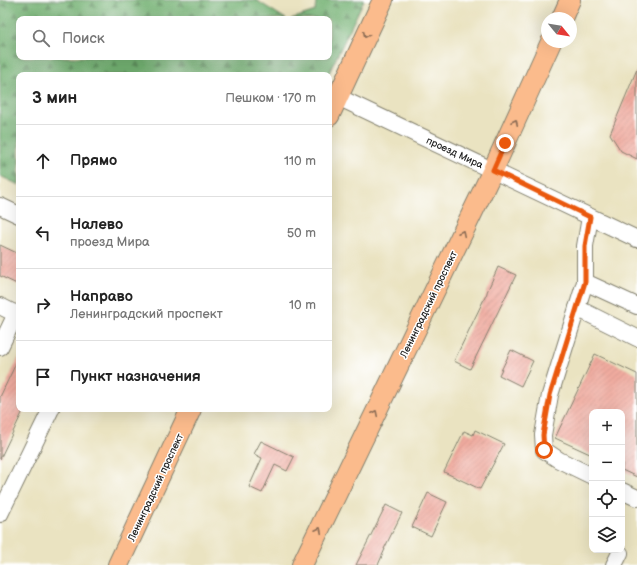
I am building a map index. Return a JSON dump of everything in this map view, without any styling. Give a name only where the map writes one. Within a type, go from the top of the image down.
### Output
[{"type":"main road","points":[[332,110],[383,0]]},
{"type":"main road","points":[[565,12],[570,0]]},
{"type":"main road","name":"Ленинградский проспект","points":[[302,565],[493,170],[548,48]]},
{"type":"main road","name":"Ленинградский проспект","points":[[118,565],[190,412]]},
{"type":"street","name":"проезд Мира","points":[[338,97],[637,239]]},
{"type":"street","points":[[0,206],[16,214]]},
{"type":"street","points":[[589,474],[544,450],[543,435],[550,395],[585,282],[585,246],[590,217]]},
{"type":"street","points":[[585,282],[637,306]]},
{"type":"street","points":[[0,306],[16,312]]},
{"type":"street","points":[[577,308],[637,338]]},
{"type":"street","points":[[0,347],[16,317]]},
{"type":"street","points":[[0,514],[50,412]]},
{"type":"street","points":[[625,492],[637,498]]},
{"type":"green space","points":[[0,0],[256,0],[281,16],[16,16],[16,60],[332,60],[332,16],[300,16],[315,11],[316,0],[364,0],[329,72],[16,72],[16,184],[0,176]]},
{"type":"building","points":[[637,69],[637,159],[621,151],[610,134]]},
{"type":"building","points":[[0,245],[16,253],[16,284],[0,276]]},
{"type":"building","points":[[498,267],[516,275],[470,369],[454,361]]},
{"type":"building","points":[[511,350],[533,361],[521,386],[499,375]]},
{"type":"building","points":[[595,354],[637,374],[637,477],[625,471],[625,409],[589,409],[589,454],[555,438]]},
{"type":"building","points":[[16,363],[16,412],[23,412],[0,459],[0,397]]},
{"type":"building","points":[[475,430],[504,444],[480,489],[444,472],[464,431],[473,435]]},
{"type":"building","points":[[261,441],[294,457],[287,471],[275,465],[262,493],[249,487],[262,458],[254,454]]},
{"type":"building","points":[[428,493],[447,502],[431,536],[412,527]]},
{"type":"building","points":[[386,505],[402,513],[384,549],[378,565],[356,565]]},
{"type":"route","points":[[505,143],[493,170],[590,217],[585,246],[585,282],[550,395],[543,435],[544,450]]}]
